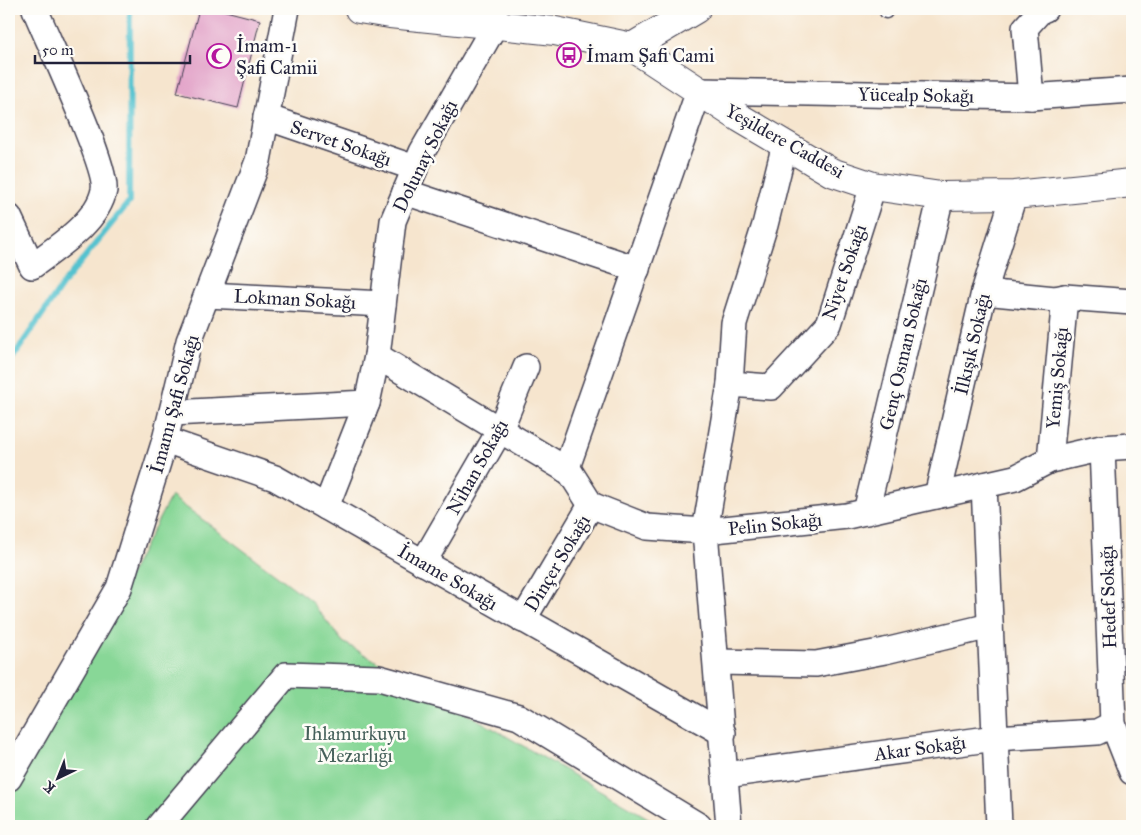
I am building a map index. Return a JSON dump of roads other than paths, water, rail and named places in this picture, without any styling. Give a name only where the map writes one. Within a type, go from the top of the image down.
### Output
[{"type":"street","points":[[9,217],[32,266],[72,236],[91,217],[104,190],[98,156],[35,9]]},
{"type":"street","name":"İmamı Şafi Sokağı","points":[[9,778],[119,588],[165,440],[189,341],[258,160],[287,9]]},
{"type":"street","points":[[359,9],[424,13],[495,25],[555,31],[632,47],[696,9]]},
{"type":"street","points":[[1031,97],[1025,28],[1042,9],[1045,9]]},
{"type":"street","name":"Dolunay Sokağı","points":[[367,403],[377,356],[393,220],[415,168],[495,25]]},
{"type":"street","name":"Yeşildere Caddesi","points":[[632,47],[700,92],[831,172],[873,186],[940,196],[1014,194],[1132,184]]},
{"type":"street","name":"Yücealp Sokağı","points":[[700,92],[1031,97],[1132,90]]},
{"type":"street","points":[[566,470],[700,92]]},
{"type":"street","name":"Servet Sokağı","points":[[266,117],[415,168]]},
{"type":"street","points":[[377,356],[570,472],[591,505],[646,528],[705,531],[730,384],[734,324],[766,225],[785,144]]},
{"type":"street","name":"Niyet Sokağı","points":[[730,384],[771,387],[829,324],[873,186]]},
{"type":"street","points":[[405,192],[637,269]]},
{"type":"street","name":"İlkışık Sokağı","points":[[937,496],[984,292],[1014,194]]},
{"type":"street","name":"Genç Osman Sokağı","points":[[866,512],[940,196]]},
{"type":"street","points":[[984,292],[1055,299],[1065,297],[1132,302]]},
{"type":"street","name":"Lokman Sokağı","points":[[207,295],[383,304]]},
{"type":"street","name":"Yemiş Sokağı","points":[[1050,460],[1065,297]]},
{"type":"street","name":"Nihan Sokağı","points":[[422,563],[500,430],[526,368]]},
{"type":"street","points":[[172,414],[367,403],[326,507]]},
{"type":"street","name":"İmame Sokağı","points":[[165,440],[275,478],[723,733]]},
{"type":"street","name":"Pelin Sokağı","points":[[729,826],[723,733],[705,531],[847,516],[1014,478],[1050,460],[1102,448],[1132,446]]},
{"type":"street","name":"Hedef Sokağı","points":[[1102,448],[1113,724],[1132,772]]},
{"type":"street","points":[[984,485],[999,826]]},
{"type":"street","name":"Dinçer Sokağı","points":[[523,620],[591,505]]},
{"type":"street","points":[[717,662],[816,664],[885,651],[990,626]]},
{"type":"street","points":[[159,826],[286,675],[380,678],[519,718],[699,826]]},
{"type":"street","name":"Akar Sokağı","points":[[726,775],[995,738],[1097,732],[1113,724]]},
{"type":"waterway","points":[[9,363],[63,284],[129,202],[130,9]]},
{"type":"place","name":"İmam Şafi Cami","points":[[569,55]]},
{"type":"place","name":"İmam-ı Şafi Camii","points":[[219,56]]},
{"type":"park label","name":"Ihlamurkuyu Mezarlığı","points":[[355,744]]}]
